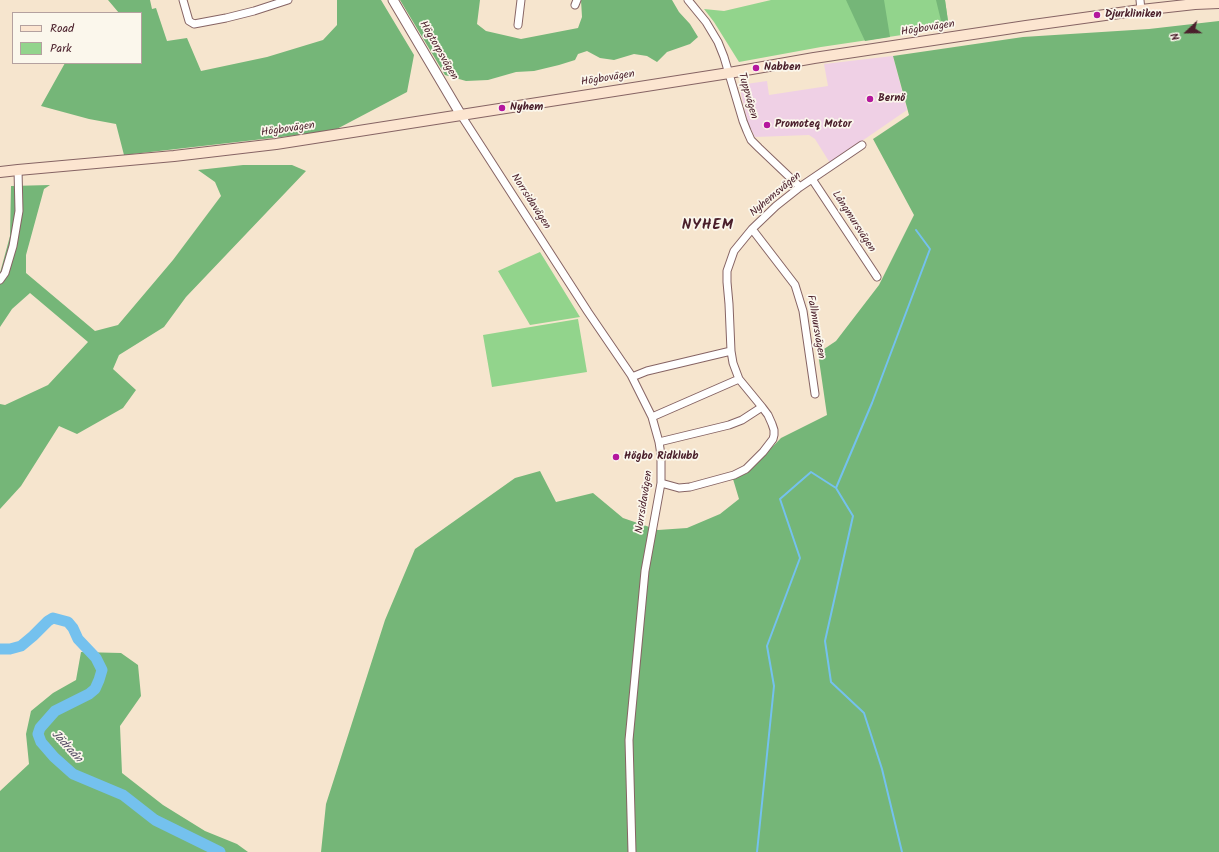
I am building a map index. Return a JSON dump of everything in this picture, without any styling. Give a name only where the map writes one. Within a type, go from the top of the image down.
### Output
[{"type":"main road","name":"Högbovägen","points":[[0,172],[174,156],[268,145],[1141,5],[1219,3]]},
{"type":"street","points":[[183,0],[189,21],[194,24],[254,11],[288,0]]},
{"type":"street","name":"Högtorpsvägen","points":[[393,0],[461,115]]},
{"type":"street","points":[[518,24],[521,0]]},
{"type":"street","name":"Tuppvägen","points":[[688,0],[714,33],[729,72],[746,131],[751,140],[800,187]]},
{"type":"street","name":"Norrsidavägen","points":[[461,115],[588,312],[632,377],[652,417],[659,442],[661,455],[661,482],[645,571],[629,740],[632,852]]},
{"type":"street","name":"Nyhemsvägen","points":[[762,407],[739,379],[734,367],[731,351],[726,282],[727,271],[734,251],[776,206],[800,187],[862,145]]},
{"type":"street","points":[[0,280],[5,273],[13,246],[19,211],[18,170]]},
{"type":"street","name":"Långmursvägen","points":[[812,179],[877,277]]},
{"type":"street","name":"Fallmursvägen","points":[[752,230],[795,285],[803,311],[815,394]]},
{"type":"street","points":[[632,377],[647,371],[731,351]]},
{"type":"street","points":[[652,417],[739,379]]},
{"type":"street","points":[[659,442],[729,425],[742,420],[762,407],[774,430],[773,439],[763,452],[746,469],[734,475],[690,487],[679,488],[661,482]]},
{"type":"shaded area","points":[[893,56],[907,110],[830,163],[815,139],[809,135],[755,137],[748,123],[739,85],[767,81],[769,95],[828,86],[824,64]]},
{"type":"green space","points":[[108,0],[150,0],[152,9],[156,8],[167,41],[187,38],[201,71],[267,57],[323,40],[337,25],[337,0],[381,0],[414,55],[407,92],[333,131],[124,155],[116,124],[89,119],[41,106],[64,64],[142,64],[142,12],[118,12]]},
{"type":"green space","points":[[400,0],[480,0],[477,24],[486,31],[521,39],[578,28],[582,17],[581,0],[672,0],[698,37],[690,44],[667,52],[657,62],[647,56],[634,54],[614,60],[600,58],[587,51],[578,54],[575,60],[559,65],[534,71],[516,72],[488,80],[466,81],[445,75]]},
{"type":"green space","points":[[771,0],[945,0],[949,28],[821,47],[739,62],[704,9],[724,11]]},
{"type":"green space","points":[[846,0],[884,0],[890,37],[865,41]]},
{"type":"green space","points":[[936,0],[945,0],[949,28],[943,29]]},
{"type":"green space","points":[[1219,21],[1219,852],[321,852],[326,804],[385,620],[415,549],[515,478],[540,471],[556,502],[593,493],[623,518],[658,530],[687,528],[720,514],[739,499],[733,479],[747,473],[781,438],[827,415],[818,353],[836,341],[879,285],[914,215],[873,139],[909,115],[893,56],[1023,37],[1149,29]]},
{"type":"green space","points":[[243,165],[292,165],[306,171],[186,297],[164,327],[119,355],[113,369],[136,390],[123,408],[77,434],[59,426],[21,486],[0,509],[0,404],[5,405],[48,385],[88,342],[30,293],[12,309],[0,327],[0,273],[10,236],[11,186],[50,185],[44,189],[26,255],[26,273],[95,331],[118,325],[173,260],[221,196],[215,182],[198,170]]},
{"type":"green space","points":[[540,252],[580,317],[530,325],[498,271]]},
{"type":"green space","points":[[578,319],[587,372],[492,387],[483,335]]},
{"type":"green space","points":[[81,652],[121,653],[138,665],[141,696],[120,726],[122,773],[163,805],[205,831],[237,844],[248,852],[0,852],[0,791],[29,764],[26,734],[31,711],[53,693],[76,680]]},
{"type":"waterway","points":[[902,852],[882,769],[864,713],[831,682],[825,641],[853,516],[836,488],[872,403],[930,249],[916,230]]},
{"type":"waterway","points":[[757,852],[774,686],[767,646],[800,558],[780,499],[811,472],[836,488]]},
{"type":"waterway","name":"Jädraån","points":[[0,649],[10,649],[21,646],[53,618],[68,622],[73,628],[78,639],[96,658],[102,670],[95,689],[89,694],[55,711],[40,728],[38,734],[41,742],[54,757],[73,774],[123,795],[155,820],[220,852]]},
{"type":"place","name":"Djurkliniken","points":[[1097,15]]},
{"type":"place","name":"Nabben","points":[[756,68]]},
{"type":"place","name":"Bernö","points":[[870,99]]},
{"type":"place","name":"Nyhem","points":[[502,108]]},
{"type":"place","name":"Promoteq Motor","points":[[767,125]]},
{"type":"place","name":"Högbo Ridklubb","points":[[616,457]]},
{"type":"district","name":"NYHEM","points":[[708,226]]}]
